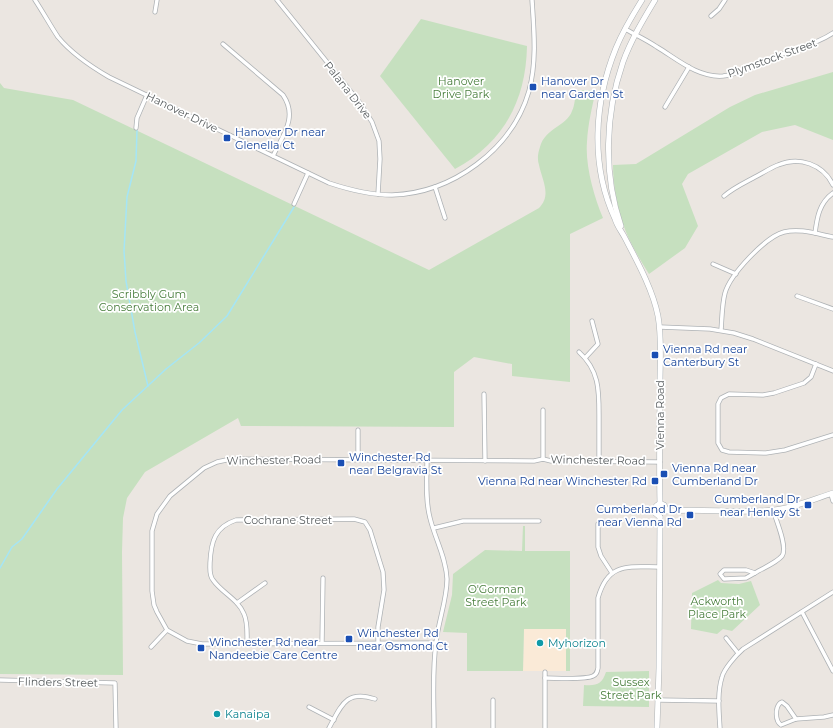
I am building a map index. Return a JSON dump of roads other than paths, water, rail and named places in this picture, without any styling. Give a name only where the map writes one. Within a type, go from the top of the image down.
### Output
[{"type":"main road","name":"Vienna Road","points":[[642,0],[616,47],[606,78],[602,93],[598,137],[599,160],[604,189],[615,220],[651,295],[658,315],[660,327],[660,504]]},
{"type":"main road","name":"Vienna Road","points":[[624,237],[610,182],[609,160],[611,108],[623,62],[635,34],[655,0]]},
{"type":"main road","points":[[660,517],[667,511],[682,510],[773,510],[790,507],[832,493]]},
{"type":"main road","points":[[660,517],[656,515],[654,511],[656,506],[660,504],[664,505],[667,511]]},
{"type":"main road","points":[[657,728],[660,517]]},
{"type":"street","name":"Hanover Drive","points":[[35,0],[58,36],[70,50],[93,67],[147,95],[329,183],[361,193],[378,194],[408,193],[436,187],[461,174],[485,157],[504,138],[522,110],[529,90],[534,65],[532,0]]},
{"type":"street","points":[[155,12],[157,0]]},
{"type":"street","name":"Palana Drive","points":[[277,0],[360,103],[372,122],[379,141],[380,159],[378,194]]},
{"type":"street","points":[[711,16],[719,9],[725,0]]},
{"type":"street","name":"Plymstock Street","points":[[625,29],[689,67],[711,76],[723,76],[736,73],[782,54],[824,40],[833,33]]},
{"type":"street","points":[[223,44],[283,95],[288,102],[290,117],[273,156]]},
{"type":"street","points":[[666,107],[689,67]]},
{"type":"street","points":[[136,128],[137,118],[147,95]]},
{"type":"street","points":[[724,196],[731,190],[778,165],[789,162],[801,161],[812,164],[821,169],[829,177],[833,184]]},
{"type":"street","points":[[294,204],[308,173]]},
{"type":"street","points":[[436,187],[445,218]]},
{"type":"street","points":[[815,233],[818,212],[823,203],[833,193]]},
{"type":"street","points":[[721,330],[724,294],[728,283],[759,247],[770,239],[784,232],[801,231],[833,237]]},
{"type":"street","points":[[713,264],[736,274]]},
{"type":"street","points":[[797,296],[833,309]]},
{"type":"street","points":[[586,358],[598,344],[592,320]]},
{"type":"street","points":[[660,327],[721,330],[753,339],[833,371]]},
{"type":"street","points":[[579,352],[586,358],[592,368],[599,391],[599,461]]},
{"type":"street","points":[[816,364],[811,377],[804,383],[763,395],[729,394],[721,398],[718,404],[718,443],[722,450],[729,452],[766,453],[785,450],[833,435]]},
{"type":"street","points":[[484,394],[485,461]]},
{"type":"street","points":[[543,410],[543,459]]},
{"type":"street","points":[[358,430],[358,459]]},
{"type":"street","name":"Winchester Road","points":[[167,630],[157,612],[152,597],[152,531],[155,520],[160,508],[170,496],[204,468],[223,460],[242,458],[534,461],[543,459],[551,461],[660,462]]},
{"type":"street","points":[[427,460],[426,497],[430,518],[446,569],[447,582],[436,643],[434,672],[434,728]]},
{"type":"street","points":[[832,493],[833,501]]},
{"type":"street","points":[[755,573],[746,570],[724,570],[720,574],[724,578],[746,578],[755,573],[779,559],[783,553],[784,546],[773,510]]},
{"type":"street","name":"Cochrane Street","points":[[247,644],[247,622],[244,613],[237,603],[212,580],[209,572],[210,546],[216,534],[226,523],[236,520],[360,520],[365,522],[370,530],[383,572],[384,590],[378,627],[378,643]]},
{"type":"street","points":[[434,528],[463,521],[539,521]]},
{"type":"street","points":[[598,524],[598,547],[601,556],[612,573]]},
{"type":"street","points":[[545,678],[592,677],[597,674],[598,598],[601,587],[612,573],[620,569],[630,567],[659,567]]},
{"type":"street","points":[[322,643],[323,578]]},
{"type":"street","points":[[237,603],[265,583]]},
{"type":"street","points":[[720,728],[719,701],[722,676],[738,653],[742,649],[833,592]]},
{"type":"street","points":[[802,612],[833,671]]},
{"type":"street","points":[[152,648],[167,630],[181,638],[195,643],[436,643]]},
{"type":"street","points":[[726,638],[738,653]]},
{"type":"street","points":[[545,672],[545,728]]},
{"type":"street","name":"Flinders Street","points":[[0,680],[116,683],[116,728]]},
{"type":"street","points":[[329,728],[343,703],[349,698],[355,696],[367,696],[375,699]]},
{"type":"street","points":[[493,700],[493,728]]},
{"type":"street","points":[[658,700],[719,701]]},
{"type":"street","points":[[796,719],[785,704],[780,703],[777,708],[778,721],[780,725],[784,725],[796,719],[833,715]]},
{"type":"street","points":[[309,708],[334,720]]},
{"type":"waterway","points":[[137,130],[136,161],[127,197],[124,251],[126,281],[135,332],[148,386]]},
{"type":"waterway","points":[[0,568],[12,547],[22,539],[57,489],[122,410],[166,369],[199,343],[227,316],[294,207]]},
{"type":"place","name":"Hanover Dr near Garden St","points":[[533,87]]},
{"type":"place","name":"Hanover Dr near Glenella Ct","points":[[227,138]]},
{"type":"place","name":"Vienna Rd near Canterbury St","points":[[655,355]]},
{"type":"place","name":"Winchester Rd near Belgravia St","points":[[341,463]]},
{"type":"place","name":"Vienna Rd near Cumberland Dr","points":[[664,474]]},
{"type":"place","name":"Vienna Rd near Winchester Rd","points":[[655,481]]},
{"type":"place","name":"Cumberland Dr near Henley St","points":[[808,505]]},
{"type":"place","name":"Cumberland Dr near Vienna Rd","points":[[690,515]]},
{"type":"place","name":"Winchester Rd near Osmond Ct","points":[[349,639]]},
{"type":"place","name":"Myhorizon","points":[[540,643]]},
{"type":"place","name":"Winchester Rd near Nandeebie Care Centre","points":[[201,648]]},
{"type":"place","name":"Kanaipa","points":[[217,714]]},
{"type":"park label","name":"Hanover Drive Park","points":[[461,87]]},
{"type":"park label","name":"Scribbly Gum Conservation Area","points":[[149,300]]},
{"type":"park label","name":"O'Gorman Street Park","points":[[496,595]]},
{"type":"park label","name":"Ackworth Place Park","points":[[717,607]]},
{"type":"park label","name":"Sussex Street Park","points":[[631,688]]}]
